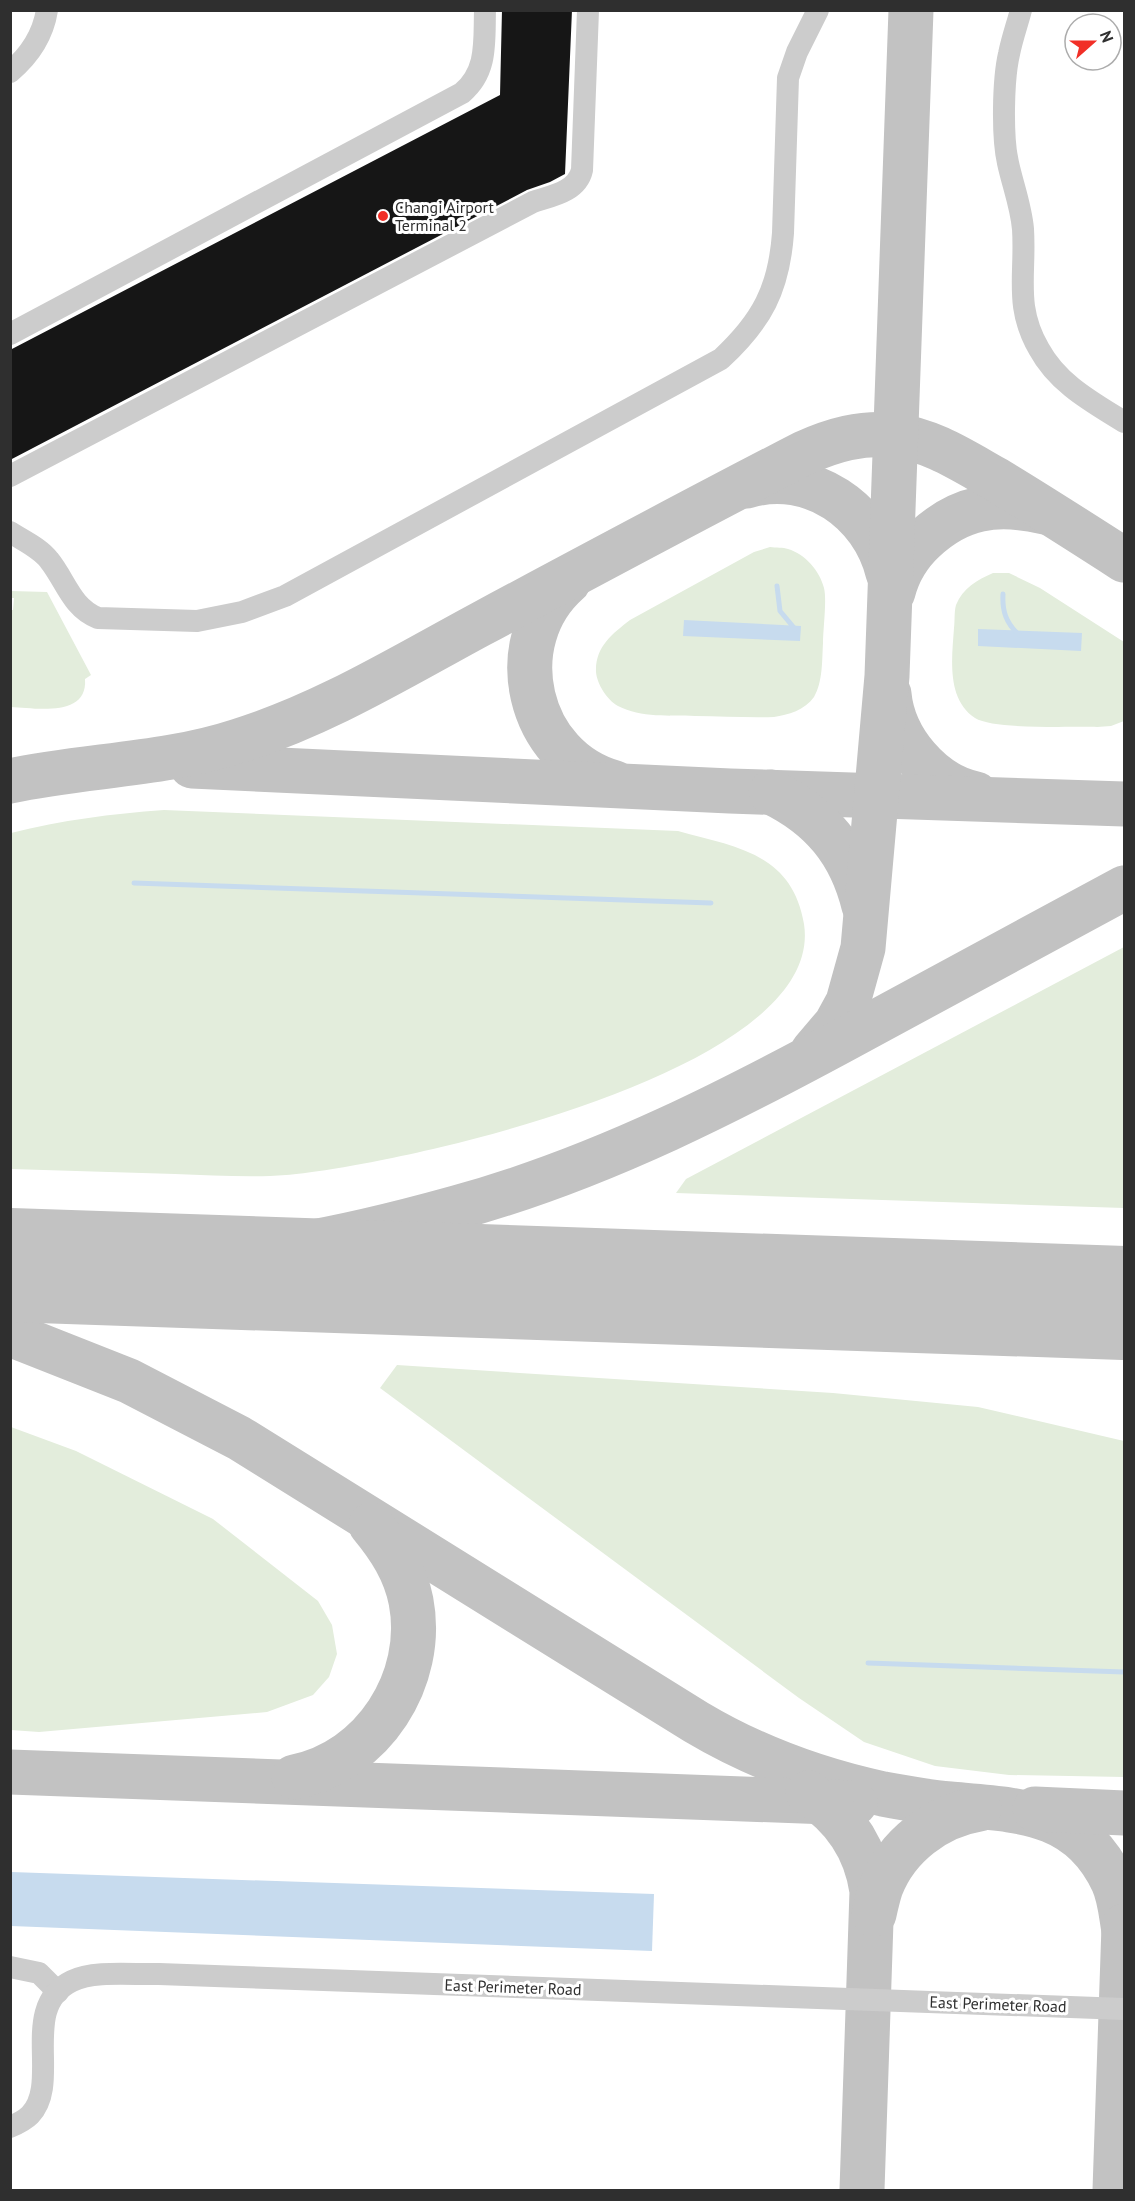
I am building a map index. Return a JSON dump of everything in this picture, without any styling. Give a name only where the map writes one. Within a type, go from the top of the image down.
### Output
[{"type":"lane","points":[[10,72],[22,63],[38,37],[47,10]]},
{"type":"lane","points":[[10,334],[462,93],[477,78],[481,66],[485,10]]},
{"type":"lane","points":[[10,476],[522,207],[573,185],[582,170],[588,10]]},
{"type":"lane","points":[[10,532],[42,553],[50,561],[73,599],[88,614],[98,618],[197,621],[242,612],[285,596],[721,359],[754,324],[770,295],[776,277],[782,255],[789,78],[797,52],[818,10]]},
{"type":"lane","points":[[1022,10],[1006,69],[1005,141],[1022,224],[1023,307],[1029,329],[1039,350],[1066,383],[1125,422]]},
{"type":"lane","points":[[10,1967],[39,1972],[58,1992],[49,2004],[44,2019],[42,2088],[38,2102],[31,2115],[10,2127]]},
{"type":"lane","name":"East Perimeter Road","points":[[58,1992],[71,1981],[86,1977],[159,1974],[1125,2009]]},
{"type":"green space","points":[[770,547],[786,548],[806,559],[815,570],[824,588],[822,670],[817,691],[810,702],[801,709],[774,717],[666,716],[627,710],[606,696],[597,677],[596,663],[598,655],[611,636],[630,620],[754,552]]},
{"type":"green space","points":[[993,573],[1009,573],[1040,588],[1124,642],[1124,721],[1111,726],[1097,727],[1015,726],[985,722],[975,718],[966,710],[959,700],[953,677],[955,608],[967,589]]},
{"type":"green space","points":[[11,591],[47,592],[91,675],[85,679],[84,691],[78,700],[58,708],[11,707],[10,610],[13,610],[14,598],[11,598]]},
{"type":"green space","points":[[164,810],[678,831],[720,842],[758,857],[774,868],[787,882],[798,900],[804,924],[793,977],[748,1025],[678,1067],[594,1102],[503,1131],[415,1153],[340,1168],[272,1176],[11,1169],[11,833],[87,818]]},
{"type":"green space","points":[[1124,947],[1124,1208],[676,1193],[686,1179]]},
{"type":"green space","points":[[397,1365],[833,1393],[978,1407],[1124,1441],[1124,1777],[1009,1775],[935,1766],[864,1742],[799,1698],[380,1388]]},
{"type":"green space","points":[[11,1427],[76,1451],[213,1519],[318,1601],[332,1625],[337,1654],[329,1677],[313,1695],[267,1712],[39,1732],[11,1730]]},
{"type":"water","points":[[684,620],[801,626],[800,641],[683,636]]},
{"type":"water","points":[[978,629],[1082,633],[1081,651],[978,646]]},
{"type":"water","points":[[11,1872],[654,1894],[652,1951],[11,1926]]},
{"type":"building","name":"Changi Airport Terminal 2","points":[[502,10],[572,10],[565,174],[527,190],[10,460],[10,350],[500,95]]},
{"type":"waterway","points":[[777,586],[780,611],[795,629]]},
{"type":"waterway","points":[[1003,594],[1006,616],[1019,635]]},
{"type":"waterway","points":[[134,883],[711,903]]},
{"type":"waterway","points":[[868,1663],[1124,1672]]},
{"type":"taxiway","points":[[813,1051],[836,1024],[848,1002],[863,948],[887,676],[911,10]]},
{"type":"taxiway","points":[[10,781],[154,760],[210,749],[301,718],[361,689],[804,453],[847,438],[893,435],[934,446],[997,480],[1124,560]]},
{"type":"taxiway","points":[[747,486],[771,482],[794,483],[816,489],[836,499],[854,513],[869,531],[888,573]]},
{"type":"taxiway","points":[[893,592],[901,570],[914,551],[924,540],[951,520],[965,513],[995,507],[1045,512]]},
{"type":"taxiway","points":[[568,582],[547,607],[534,635],[530,666],[533,696],[544,725],[561,750],[585,770],[615,783]]},
{"type":"taxiway","points":[[889,694],[898,727],[917,758],[944,781],[976,794]]},
{"type":"taxiway","points":[[192,766],[730,791],[1124,804]]},
{"type":"taxiway","points":[[771,792],[805,812],[831,838],[851,869],[864,906]]},
{"type":"taxiway","points":[[48,1266],[200,1256],[291,1246],[395,1224],[510,1192],[616,1152],[719,1105],[1124,888]]},
{"type":"taxiway","points":[[10,1334],[129,1381],[239,1438],[696,1722],[740,1746],[786,1766],[834,1782],[925,1801],[1023,1812],[1065,1827],[1083,1840],[1099,1858],[1113,1882],[1119,1900],[1124,1931]]},
{"type":"taxiway","points":[[294,1777],[322,1768],[348,1754],[370,1735],[388,1713],[401,1687],[410,1659],[414,1630],[408,1590],[396,1560],[371,1525]]},
{"type":"taxiway","points":[[10,1772],[855,1803]]},
{"type":"taxiway","points":[[808,1793],[832,1812],[851,1835],[865,1861],[872,1891],[862,2190]]},
{"type":"taxiway","points":[[874,1914],[881,1887],[888,1872],[908,1846],[920,1835],[948,1818],[979,1809]]},
{"type":"taxiway","points":[[1035,1809],[1124,1813]]},
{"type":"taxiway","points":[[1115,2190],[1124,1926]]},
{"type":"runway","points":[[10,1265],[1124,1303]]},
{"type":"place","name":"Changi Airport Terminal 2","points":[[383,216]]}]
